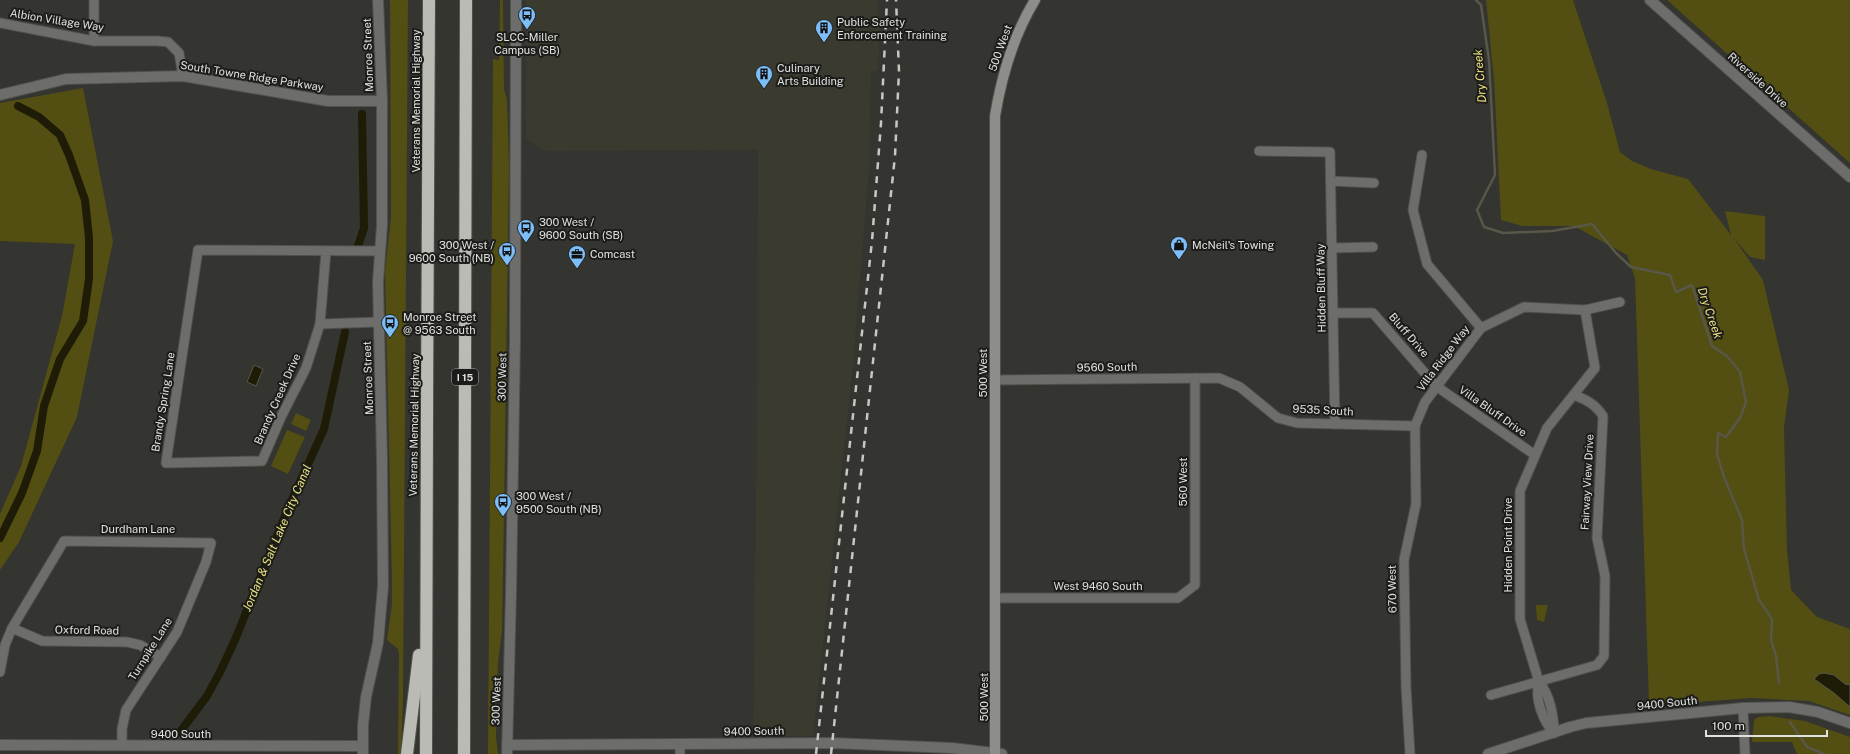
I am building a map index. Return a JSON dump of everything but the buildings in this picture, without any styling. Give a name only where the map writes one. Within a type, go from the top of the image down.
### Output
[{"type":"highway","name":"Veterans Memorial Highway","points":[[426,754],[425,558],[429,224],[429,0]]},
{"type":"highway","name":"I 15","points":[[464,754],[466,0]]},
{"type":"highway","points":[[407,754],[419,652],[425,558]]},
{"type":"main road","name":"500 West","points":[[998,754],[996,598],[995,116],[1006,64],[1016,35],[1035,0]]},
{"type":"street","points":[[94,0],[94,41]]},
{"type":"street","name":"Monroe Street","points":[[363,750],[363,725],[366,697],[378,643],[383,605],[382,461],[378,322],[378,282],[382,225],[382,101],[378,0]]},
{"type":"street","name":"300 West","points":[[507,749],[515,339],[516,0]]},
{"type":"street","name":"Riverside Drive","points":[[1650,0],[1850,177]]},
{"type":"street","name":"Albion Village Way","points":[[0,23],[94,41],[168,42],[179,53],[183,76]]},
{"type":"street","name":"South Towne Ridge Parkway","points":[[0,94],[66,79],[183,76],[328,101],[382,101]]},
{"type":"street","name":"Hidden Bluff Way","points":[[1259,151],[1330,152],[1335,424]]},
{"type":"street","points":[[1422,155],[1412,210],[1428,264],[1481,328]]},
{"type":"street","points":[[1331,181],[1374,183]]},
{"type":"street","points":[[1332,248],[1373,247]]},
{"type":"street","name":"Brandy Spring Lane","points":[[262,461],[166,463],[198,250],[326,251]]},
{"type":"street","points":[[326,251],[380,250]]},
{"type":"street","name":"Brandy Creek Drive","points":[[262,461],[281,417],[306,368],[320,324],[326,251]]},
{"type":"street","name":"Villa Ridge Way","points":[[1415,426],[1424,402],[1481,328],[1524,307],[1585,310],[1620,302]]},
{"type":"street","name":"Hidden Point Drive","points":[[1554,733],[1554,721],[1544,688],[1538,682],[1520,618],[1520,491],[1547,428],[1595,368],[1585,310]]},
{"type":"street","name":"Bluff Drive","points":[[1333,313],[1373,313],[1436,386]]},
{"type":"street","points":[[320,324],[378,322]]},
{"type":"street","name":"560 West","points":[[1195,378],[1195,585]]},
{"type":"street","name":"9560 South","points":[[996,380],[1219,378]]},
{"type":"street","name":"9535 South","points":[[1219,378],[1240,387],[1278,418],[1297,423],[1415,426]]},
{"type":"street","name":"Villa Bluff Drive","points":[[1436,386],[1535,456]]},
{"type":"street","name":"Fairway View Drive","points":[[1491,695],[1597,665],[1604,656],[1605,576],[1597,538],[1603,416],[1597,407],[1574,395]]},
{"type":"street","name":"670 West","points":[[1410,754],[1406,687],[1404,560],[1416,504],[1415,426]]},
{"type":"street","name":"Durdham Lane","points":[[12,628],[64,541],[211,543]]},
{"type":"street","name":"Turnpike Lane","points":[[122,746],[122,729],[126,710],[177,632],[206,562],[211,543]]},
{"type":"street","name":"West 9460 South","points":[[996,598],[1178,598],[1195,585]]},
{"type":"street","points":[[0,672],[5,645],[12,628]]},
{"type":"street","name":"Oxford Road","points":[[12,628],[42,641],[126,642],[140,645],[161,657]]},
{"type":"street","name":"9400 South","points":[[1488,754],[1586,723],[1743,708],[1789,707],[1818,712],[1850,723]]},
{"type":"street","points":[[1743,708],[1744,754]]},
{"type":"street","name":"9400 South","points":[[507,749],[680,749],[832,743],[952,748],[998,754]]},
{"type":"street","name":"9400 South","points":[[0,745],[363,750]]},
{"type":"shaded area","points":[[390,0],[408,0],[403,696],[401,754],[398,754],[399,654],[398,649],[387,640],[392,604],[385,270],[391,218]]},
{"type":"shaded area","points":[[500,0],[503,0],[504,89],[507,99],[509,165],[504,515],[502,631],[498,662],[496,737],[498,754],[488,754],[493,59],[499,60]]},
{"type":"shaded area","points":[[526,0],[877,0],[880,31],[878,71],[871,71],[869,169],[853,365],[813,736],[753,736],[757,424],[758,150],[546,151],[526,139]]},
{"type":"shaded area","points":[[1486,0],[1573,0],[1607,103],[1620,152],[1632,161],[1651,169],[1688,179],[1731,235],[1725,211],[1765,216],[1765,260],[1750,257],[1733,237],[1763,280],[1789,390],[1784,428],[1787,549],[1791,590],[1817,617],[1850,629],[1850,715],[1809,701],[1751,698],[1685,703],[1649,703],[1635,278],[1627,255],[1574,226],[1522,226],[1501,220],[1494,79]]},
{"type":"shaded area","points":[[1667,0],[1850,0],[1850,163]]},
{"type":"shaded area","points":[[83,88],[113,241],[77,417],[19,542],[0,570],[0,514],[21,466],[62,316],[75,244],[0,241],[0,103]]},
{"type":"shaded area","points":[[254,365],[263,369],[256,386],[247,382]]},
{"type":"shaded area","points":[[296,413],[311,420],[306,431],[291,424]]},
{"type":"shaded area","points":[[287,430],[305,437],[288,474],[271,466]]},
{"type":"shaded area","points":[[1536,605],[1548,605],[1544,622],[1537,620]]},
{"type":"shaded area","points":[[1824,673],[1834,675],[1845,684],[1850,685],[1850,707],[1834,693],[1814,679],[1819,674]]},
{"type":"shaded area","points":[[1770,716],[1805,721],[1850,737],[1850,754],[1797,754],[1792,742],[1752,742],[1754,720],[1758,717]]},
{"type":"waterway","name":"Dry Creek","points":[[1476,0],[1481,5],[1489,60],[1495,175],[1477,210],[1484,227],[1503,233],[1552,231],[1592,224],[1616,253],[1631,267],[1670,275],[1676,292],[1692,285],[1712,346],[1727,356],[1740,372],[1746,402],[1740,418],[1726,437],[1718,433],[1717,454],[1724,477],[1742,520],[1744,549],[1759,600],[1772,619],[1771,640],[1776,656],[1779,683]]},
{"type":"waterway","points":[[0,538],[22,493],[37,451],[44,406],[60,359],[83,321],[89,279],[89,238],[85,200],[69,155],[60,135],[39,117],[18,106]]},
{"type":"waterway","name":"Jordan & Salt Lake City Canal","points":[[358,246],[364,228],[362,114]]},
{"type":"waterway","name":"Jordan & Salt Lake City Canal","points":[[180,732],[207,696],[220,672],[235,640],[289,506],[324,429],[345,332]]},
{"type":"waterway","name":"Dry Creek","points":[[1790,722],[1807,747],[1824,754]]},
{"type":"railway","points":[[816,754],[872,241],[881,123],[887,0]]},
{"type":"railway","points":[[831,754],[895,156],[899,71],[896,0]]},
{"type":"place","name":"SLCC-Miller Campus (SB)","points":[[527,30]]},
{"type":"place","name":"Public Safety Enforcement Training","points":[[824,43]]},
{"type":"place","name":"Culinary Arts Building","points":[[764,89]]},
{"type":"place","name":"300 West / 9600 South (SB)","points":[[526,243]]},
{"type":"place","name":"McNeil's Towing","points":[[1179,260]]},
{"type":"place","name":"300 West / 9600 South (NB)","points":[[507,266]]},
{"type":"place","name":"Comcast","points":[[577,269]]},
{"type":"place","name":"Monroe Street @ 9563 South","points":[[390,338]]},
{"type":"place","name":"300 West / 9500 South (NB)","points":[[503,517]]}]
